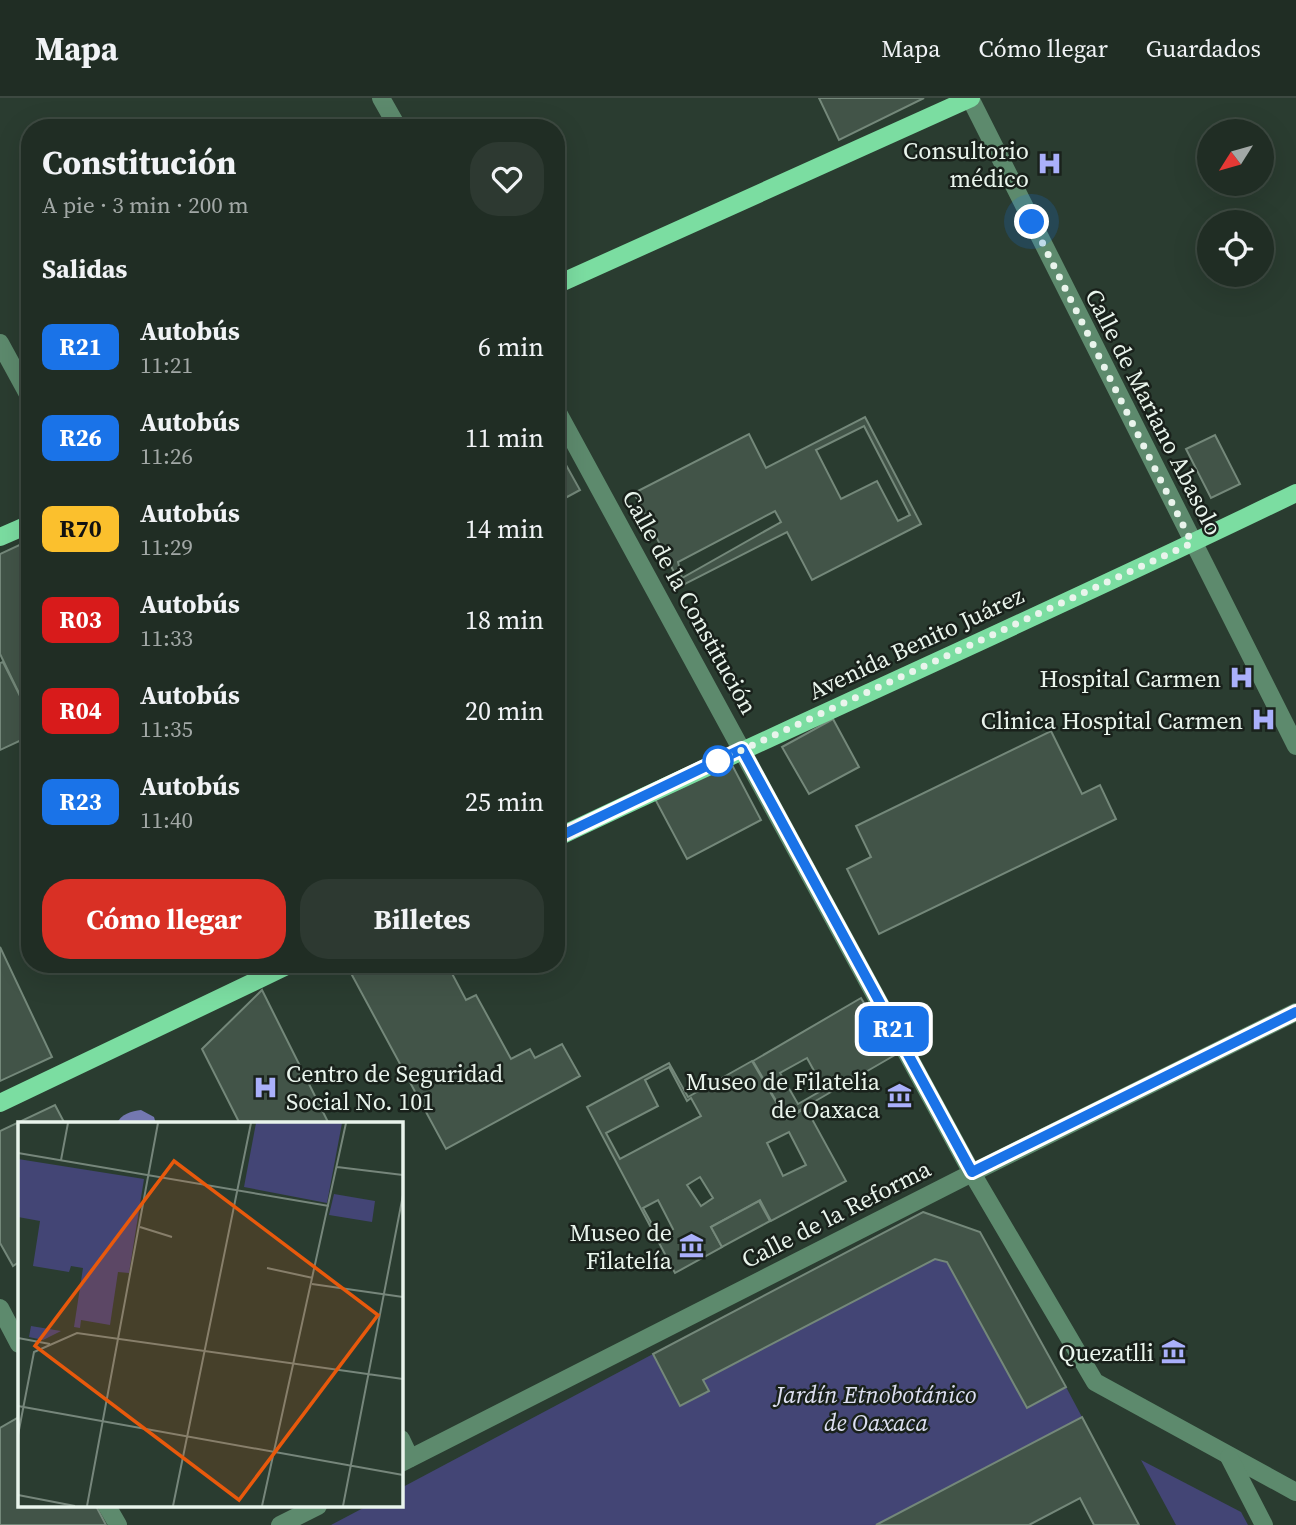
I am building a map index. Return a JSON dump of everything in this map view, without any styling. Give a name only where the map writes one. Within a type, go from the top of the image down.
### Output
[{"type":"main road","points":[[565,281],[970,98]]},
{"type":"main road","name":"Avenida Benito Juárez","points":[[565,834],[742,749],[1296,494]]},
{"type":"main road","points":[[0,537],[21,528]]},
{"type":"main road","points":[[0,1103],[273,973]]},
{"type":"street","points":[[381,98],[393,119]]},
{"type":"street","name":"Calle de Mariano Abasolo","points":[[970,98],[1296,746]]},
{"type":"street","points":[[0,343],[21,382]]},
{"type":"street","name":"Calle de la Constitución","points":[[565,425],[972,1172],[1095,1382],[1296,1492]]},
{"type":"street","name":"Calle de la Reforma","points":[[405,1461],[972,1172],[1296,1012]]},
{"type":"street","points":[[0,1308],[18,1342]]},
{"type":"street","points":[[1229,1457],[1264,1525]]},
{"type":"street","points":[[108,1508],[118,1525]]},
{"type":"street","points":[[280,1525],[314,1508]]},
{"type":"green space","name":"Jardín Etnobotánico de Oaxaca","points":[[935,1259],[947,1262],[1066,1387],[1082,1417],[876,1525],[331,1525],[363,1508],[402,1508],[402,1487],[653,1354],[680,1406],[709,1391],[703,1380]]},
{"type":"green space","points":[[1141,1460],[1241,1512],[1248,1525],[1176,1525]]},
{"type":"shaded area","points":[[141,1110],[154,1117],[155,1122],[118,1122],[130,1112]]},
{"type":"building","points":[[819,98],[924,98],[839,140]]},
{"type":"building","points":[[865,417],[921,524],[812,580],[787,532],[681,586],[634,493],[749,434],[766,468]],"holes":[[[864,426],[910,515],[898,521],[877,481],[841,499],[816,450]],[[775,511],[781,522],[682,578],[678,562]]]},
{"type":"building","points":[[1215,435],[1240,484],[1211,498],[1186,449]]},
{"type":"building","points":[[565,463],[580,490],[565,498]]},
{"type":"building","points":[[21,544],[21,697],[0,654],[0,554]]},
{"type":"building","points":[[3,662],[21,698],[21,740],[0,750],[0,663]]},
{"type":"building","points":[[833,719],[859,767],[809,794],[782,747]]},
{"type":"building","points":[[1051,731],[1082,794],[1100,785],[1116,819],[879,934],[847,869],[871,857],[856,826]]},
{"type":"building","points":[[730,761],[761,820],[687,859],[655,799]]},
{"type":"building","points":[[0,947],[52,1057],[0,1081]]},
{"type":"building","points":[[351,973],[452,973],[466,1000],[476,995],[511,1059],[530,1049],[535,1058],[562,1044],[580,1076],[446,1149]]},
{"type":"building","name":"Centro de Seguridad Social No. 101","points":[[262,990],[328,1122],[239,1122],[202,1049]]},
{"type":"building","points":[[861,998],[895,1055],[786,1118],[753,1061]],"holes":[[[807,1058],[824,1089],[798,1104],[780,1073]]]},
{"type":"building","points":[[752,1061],[786,1119],[806,1108],[846,1181],[771,1221],[760,1200],[711,1227],[722,1247],[675,1273],[587,1107],[669,1063],[688,1097]],"holes":[[[669,1067],[687,1101],[691,1098],[701,1116],[620,1159],[606,1133],[658,1106],[645,1080]],[[789,1132],[806,1165],[783,1176],[767,1143]],[[700,1177],[713,1198],[701,1206],[687,1185]],[[658,1200],[673,1229],[659,1237],[643,1208]]]},
{"type":"building","points":[[55,1105],[64,1122],[19,1122]]},
{"type":"building","points":[[18,1122],[18,1263],[13,1266],[0,1243],[0,1131]]},
{"type":"building","points":[[759,1201],[770,1221],[722,1247],[711,1227]]},
{"type":"building","points":[[923,1212],[980,1232],[1066,1387],[1027,1408],[947,1262],[935,1259],[703,1380],[709,1391],[680,1406],[653,1354]]},
{"type":"building","points":[[1082,1417],[1139,1525],[1094,1525],[1080,1498],[1029,1525],[876,1525]]},
{"type":"building","points":[[18,1418],[18,1508],[97,1508],[106,1525],[0,1525],[0,1428]]},
{"type":"bus line","name":"R21","points":[[565,834],[742,749],[972,1172],[1296,1012]]},
{"type":"place","name":"Consultorio médico","points":[[1049,164]]},
{"type":"place","name":"Hospital Carmen","points":[[1241,678]]},
{"type":"place","name":"Clinica Hospital Carmen","points":[[1263,720]]},
{"type":"place","name":"Centro de Seguridad Social No. 101","points":[[266,1087]]},
{"type":"place","name":"Museo de Filatelia de Oaxaca","points":[[900,1095]]},
{"type":"place","name":"Museo de Filatelía","points":[[692,1246]]},
{"type":"place","name":"Quezatlli","points":[[1174,1352]]},
{"type":"route","points":[[718,761],[1192,543],[1032,222]]}]
